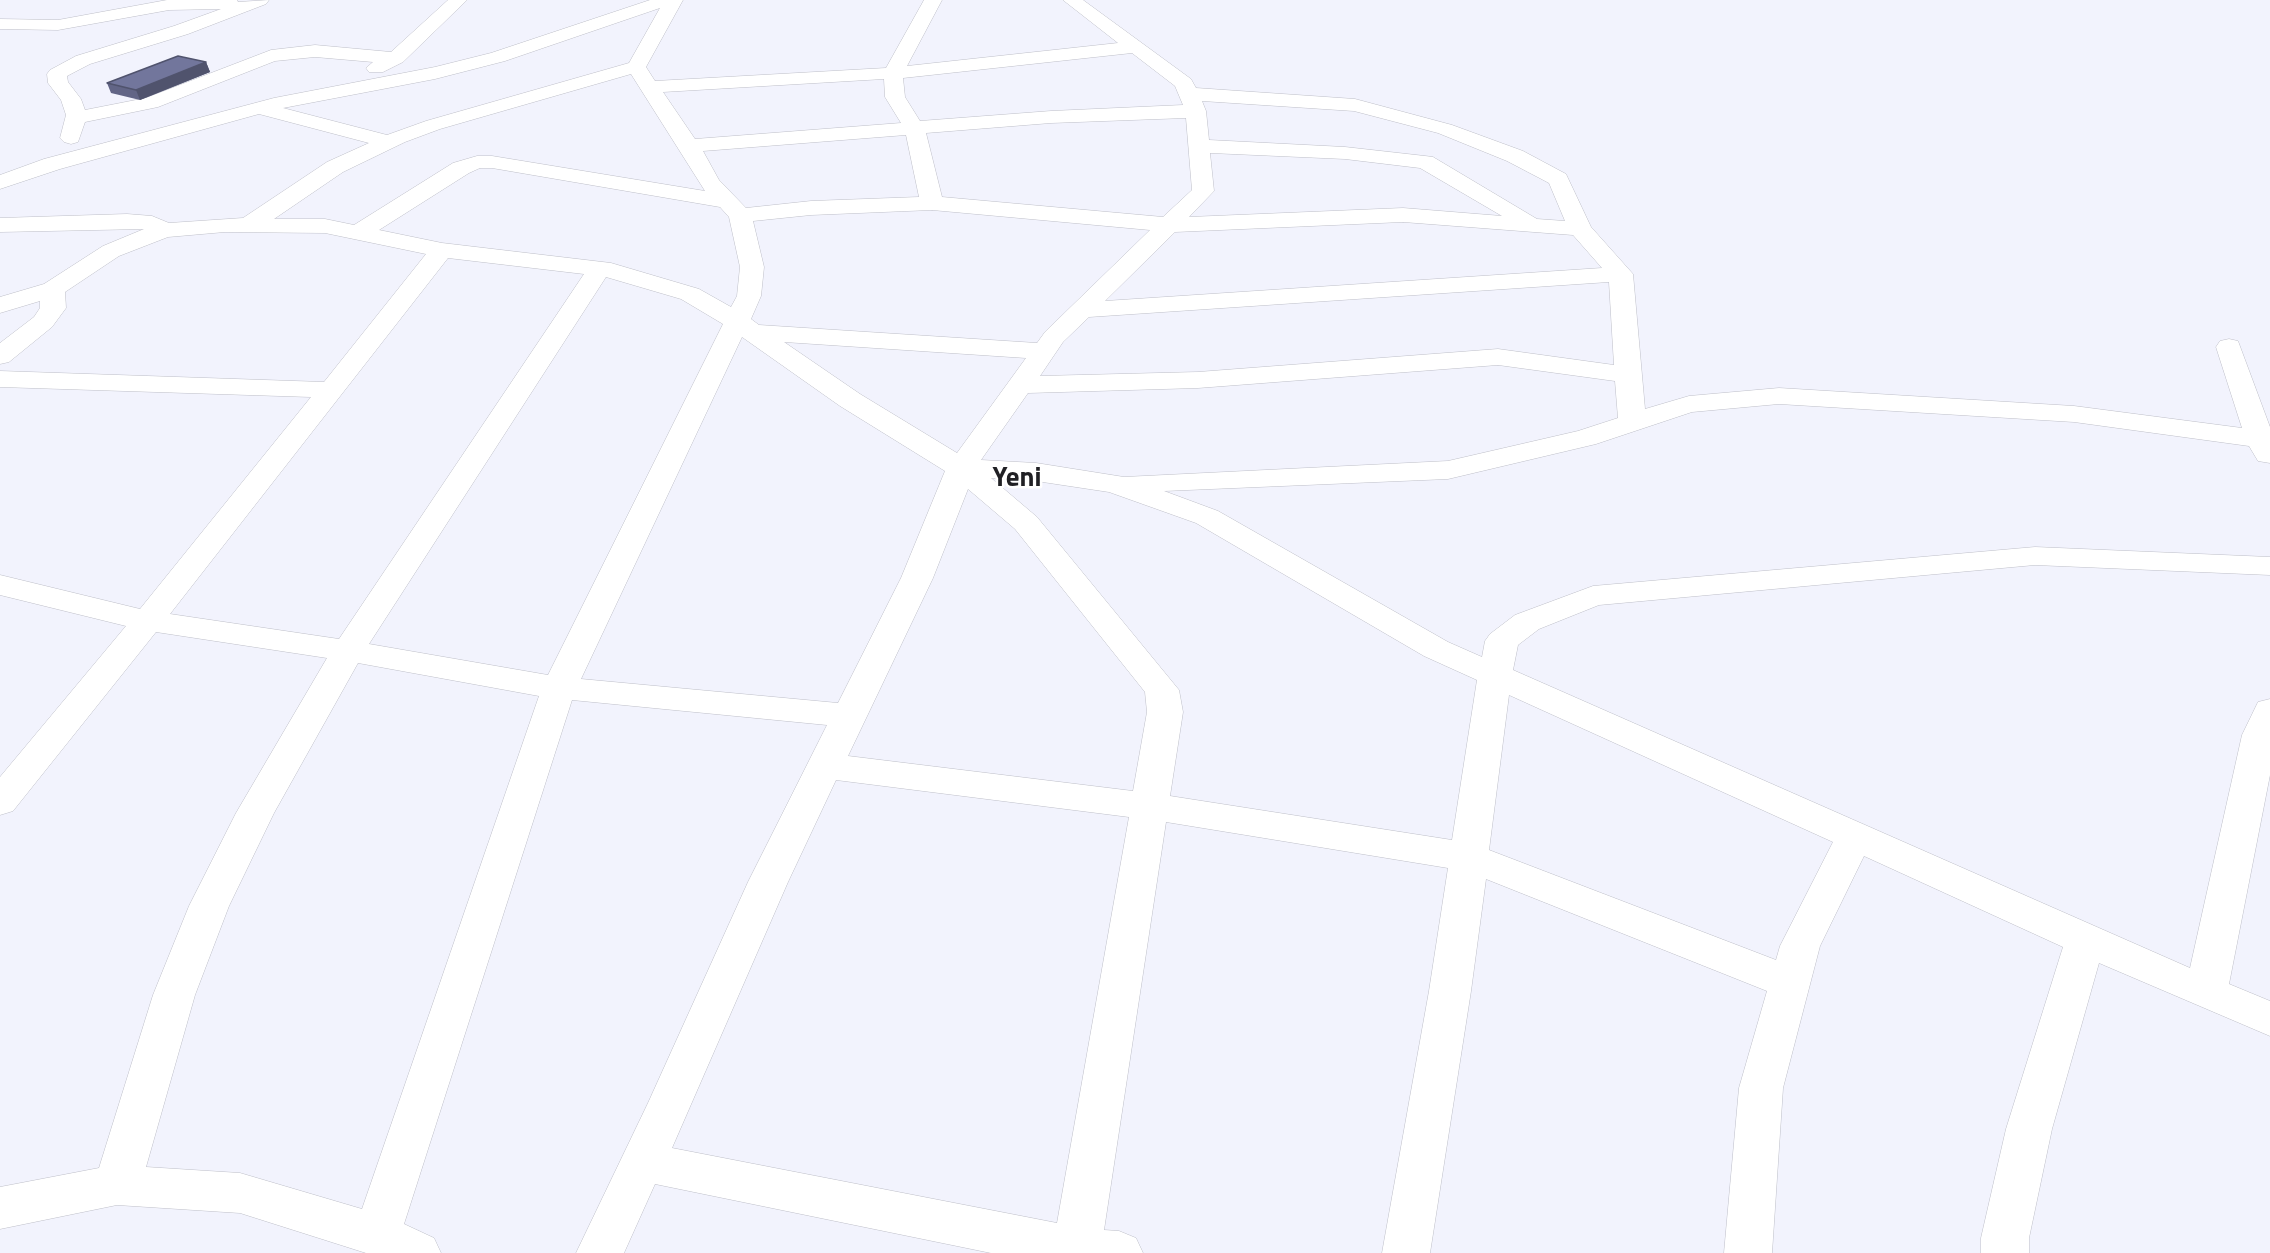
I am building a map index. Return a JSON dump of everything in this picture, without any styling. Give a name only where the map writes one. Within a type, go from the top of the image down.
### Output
[{"type":"street","points":[[346,90],[371,70],[396,58],[458,0]]},
{"type":"street","points":[[0,182],[52,164],[260,108],[435,74],[498,57],[668,0]]},
{"type":"street","points":[[643,77],[674,0]]},
{"type":"street","points":[[932,203],[915,129],[895,97],[893,73],[933,0]]},
{"type":"street","points":[[600,1253],[768,882],[917,578],[961,468],[1054,337],[1203,191],[1193,103],[1184,83],[1072,0]]},
{"type":"street","points":[[0,24],[58,25],[169,5],[256,2]]},
{"type":"street","points":[[52,164],[70,141],[76,118],[71,99],[58,83],[57,74],[83,60],[181,30],[256,2]]},
{"type":"street","points":[[250,224],[335,167],[433,125],[643,77],[893,73],[1136,47]]},
{"type":"street","points":[[76,118],[151,103],[271,56],[315,51],[396,58]]},
{"type":"street","points":[[0,1208],[117,1185],[240,1193],[397,1244],[559,688],[744,326],[752,267],[733,208],[710,183],[643,77]]},
{"type":"street","points":[[689,147],[1193,103],[1355,105],[1444,129],[1515,156],[1558,179],[1581,229],[1621,274],[1632,423]]},
{"type":"street","points":[[260,108],[389,142]]},
{"type":"street","points":[[1199,146],[1345,153],[1425,162],[1536,226]]},
{"type":"street","points":[[361,231],[461,168],[477,162],[492,162],[733,208],[811,208],[932,203],[1169,225],[1403,215],[1581,229]]},
{"type":"street","points":[[0,225],[127,220],[152,223],[165,230]]},
{"type":"street","points":[[0,305],[53,289],[111,251],[140,237],[165,230],[250,224],[325,226],[361,231],[442,250],[599,268],[690,294],[744,326],[850,400],[961,468],[1026,523],[1162,690],[1165,712],[1148,806],[1091,1252],[643,1162]]},
{"type":"street","points":[[0,802],[148,621],[442,250]]},
{"type":"street","points":[[117,1185],[174,995],[209,906],[255,813],[348,651],[599,268]]},
{"type":"street","points":[[1082,310],[1621,274]]},
{"type":"street","points":[[0,356],[43,322],[53,308],[53,289]]},
{"type":"street","points":[[744,326],[1044,351]]},
{"type":"street","points":[[2229,347],[2267,446]]},
{"type":"street","points":[[1020,386],[1198,380],[1498,357],[1629,375]]},
{"type":"street","points":[[0,380],[331,390]]},
{"type":"street","points":[[961,468],[1035,472],[1115,484],[1448,470],[1586,438],[1689,404],[1779,396],[2074,414],[2267,446]]},
{"type":"street","points":[[1115,484],[1207,517],[1436,649],[2270,1019]]},
{"type":"street","points":[[1406,1253],[1450,991],[1495,675],[1502,641],[1527,622],[1593,596],[2035,556],[2270,566]]},
{"type":"street","points":[[0,585],[148,621],[348,651],[559,688],[849,716]]},
{"type":"street","points":[[2206,992],[2260,735],[2270,710]]},
{"type":"street","points":[[824,766],[1148,806],[1469,857],[1791,983]]},
{"type":"street","points":[[1748,1253],[1761,1088],[1800,946],[1856,836]]},
{"type":"street","points":[[2005,1253],[2005,1238],[2029,1129],[2086,939]]},
{"type":"building","points":[[178,56],[206,62],[136,90],[107,83]]},
{"type":"district","name":"Yeni","points":[[1017,479]]}]
